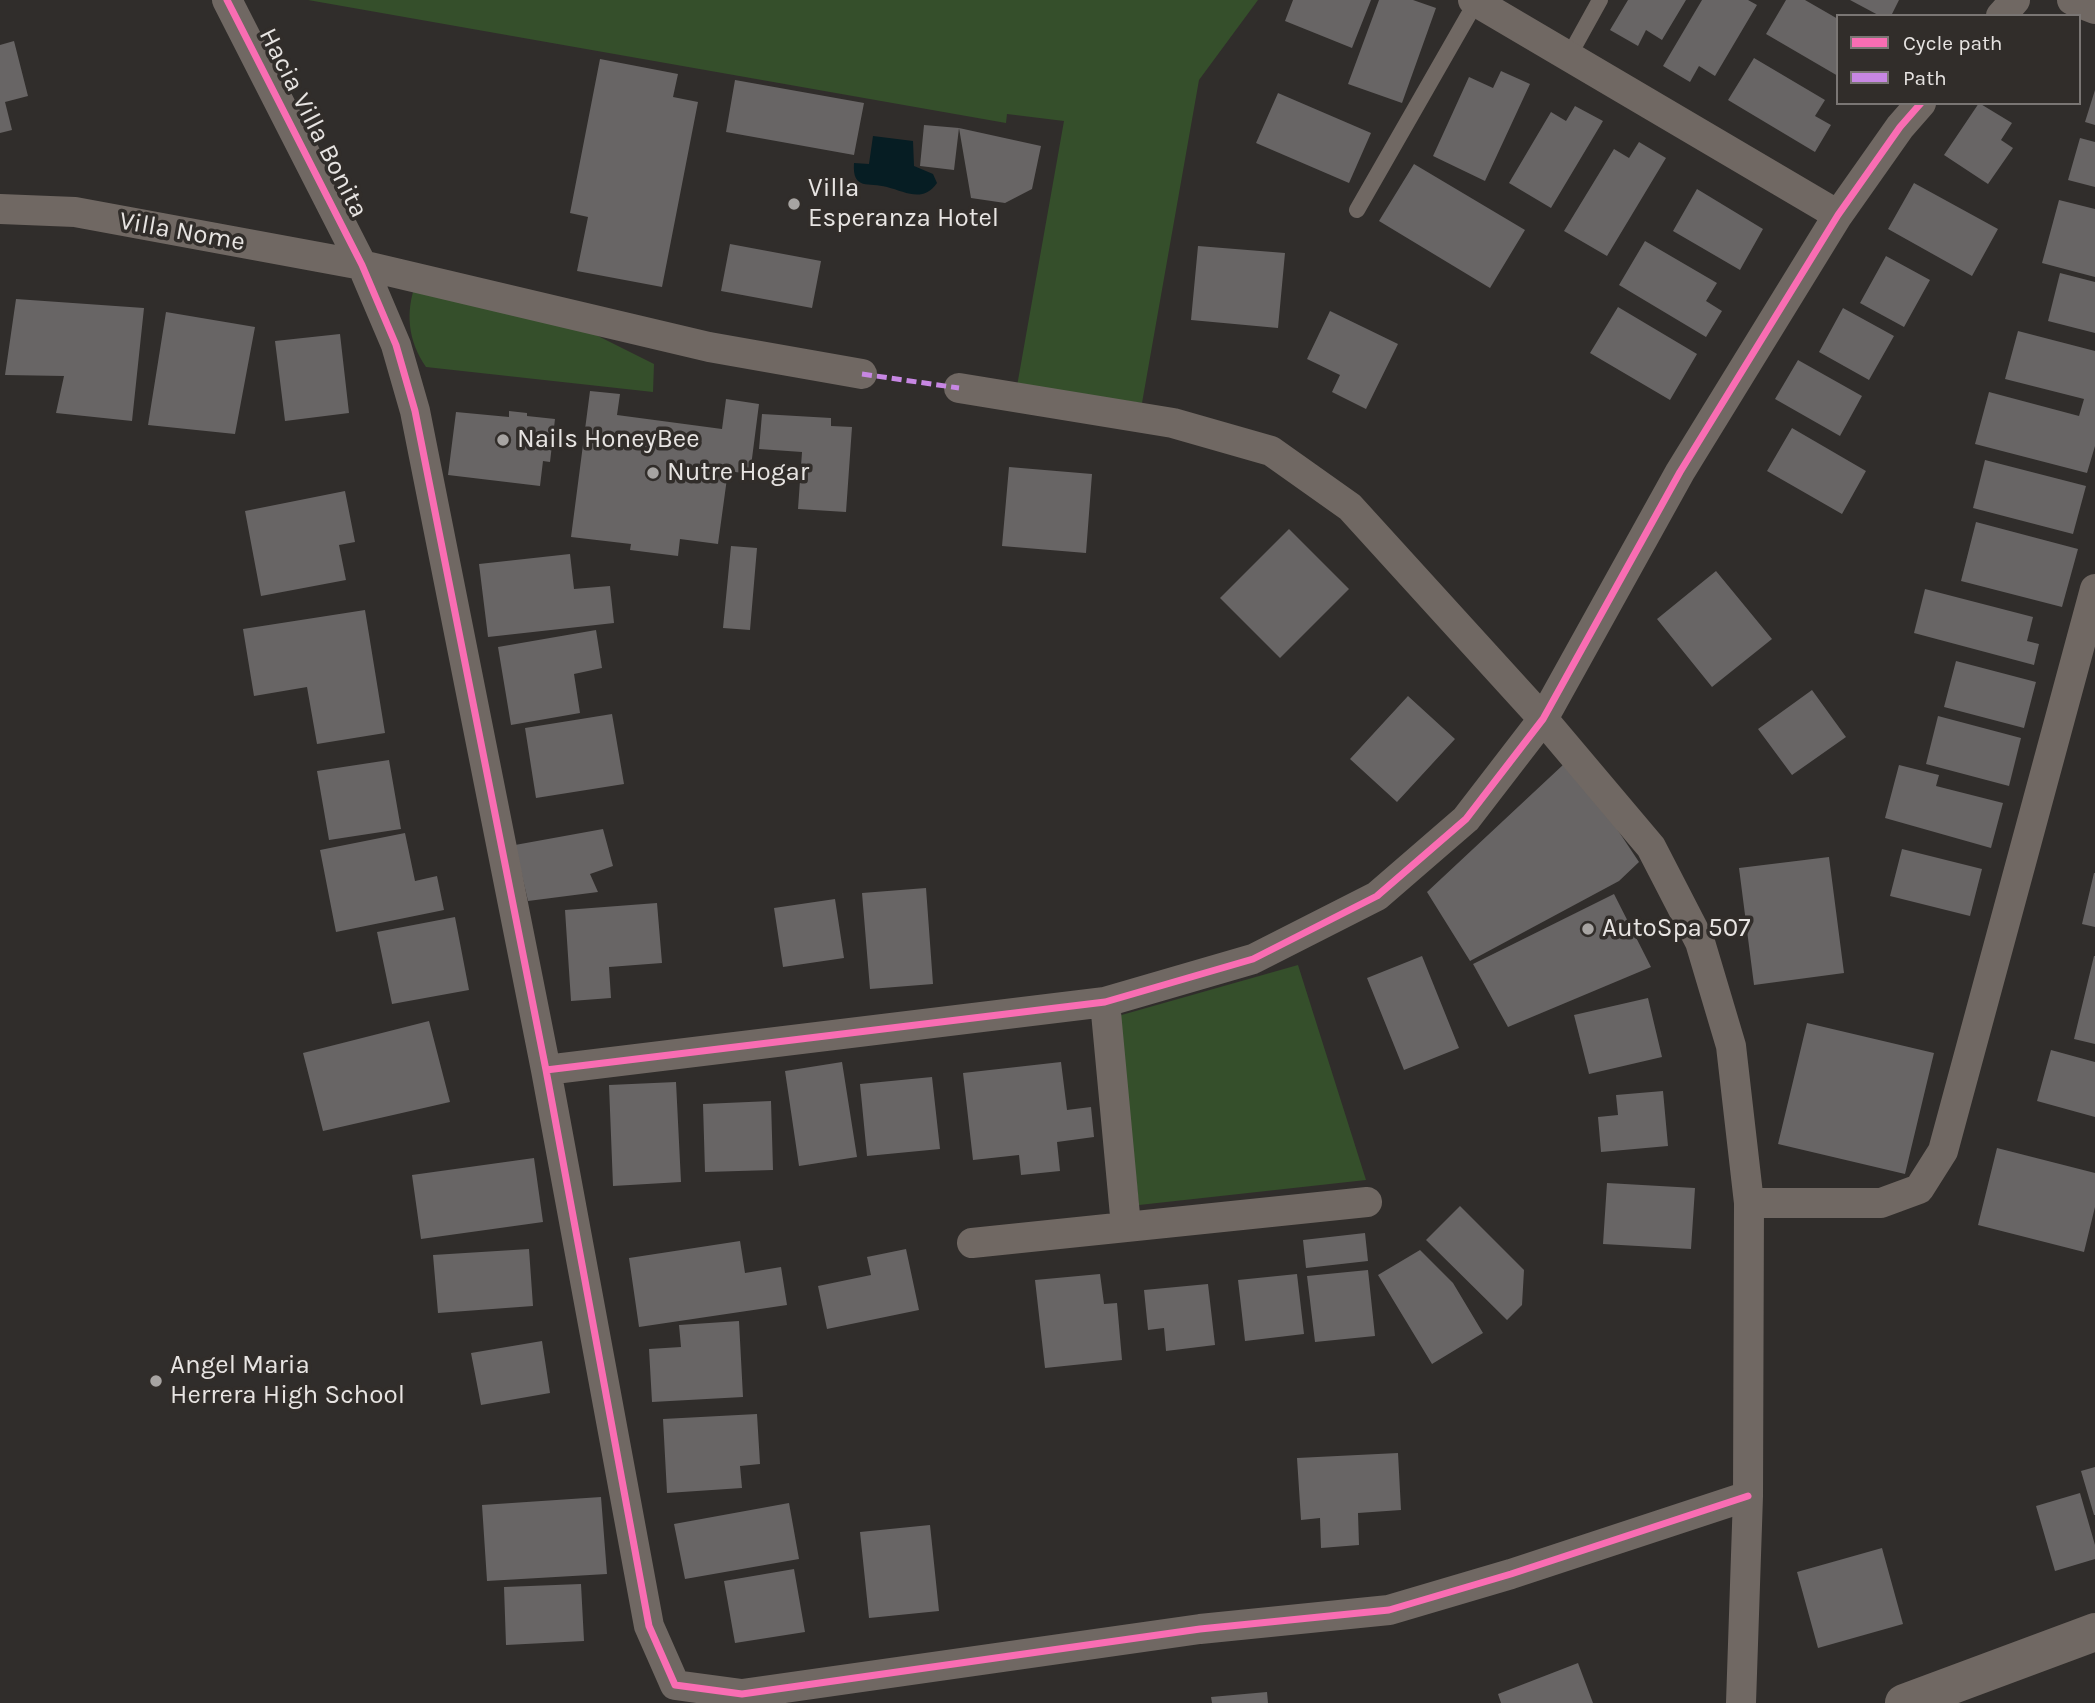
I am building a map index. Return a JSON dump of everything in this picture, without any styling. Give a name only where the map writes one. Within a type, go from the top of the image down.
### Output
[{"type":"street","name":"Hacia Villa Bonita","points":[[227,0],[362,265],[396,345],[415,411],[546,1070],[649,1626],[675,1685],[742,1695],[1200,1629],[1389,1610],[1511,1574],[1748,1496]]},
{"type":"street","points":[[2003,14],[2015,0]]},
{"type":"street","points":[[2072,0],[2095,9]]},
{"type":"street","points":[[1474,1],[1838,215]]},
{"type":"street","points":[[546,1070],[1105,1002],[1253,959],[1377,896],[1466,819],[1543,719],[1680,472],[1838,215],[1900,127],[1920,105]]},
{"type":"street","name":"Villa Nome","points":[[0,209],[75,212],[362,265],[709,347],[862,374]]},
{"type":"street","points":[[959,388],[1173,423],[1271,451],[1350,507],[1543,719],[1651,847],[1700,942],[1731,1046],[1749,1203],[1748,1496],[1741,1703]]},
{"type":"street","points":[[1749,1203],[1881,1203],[1919,1189],[1943,1151],[2095,589]]},
{"type":"street","points":[[1105,1002],[1126,1226]]},
{"type":"street","points":[[972,1243],[1367,1202]]},
{"type":"street","points":[[1904,1703],[2095,1632]]},
{"type":"lane","points":[[1569,56],[1601,0]]},
{"type":"lane","points":[[1357,210],[1474,1]]},
{"type":"green space","points":[[308,0],[1258,0],[1199,80],[1142,403],[1017,386],[1064,121],[1007,114],[1006,123]]},
{"type":"green space","points":[[416,283],[586,330],[654,364],[653,392],[426,367],[415,347],[410,326],[410,305]]},
{"type":"green space","points":[[1298,965],[1366,1180],[1139,1205],[1118,1016]]},
{"type":"water","points":[[873,136],[913,141],[914,166],[933,174],[937,183],[926,193],[914,194],[859,182],[854,172],[854,163],[869,164]]},
{"type":"building","points":[[1293,0],[1371,0],[1352,48],[1285,21]]},
{"type":"building","points":[[1379,0],[1413,0],[1436,8],[1402,103],[1348,84]]},
{"type":"building","points":[[1628,0],[1686,0],[1662,40],[1646,30],[1638,46],[1610,30]]},
{"type":"building","points":[[1702,0],[1748,0],[1757,5],[1715,76],[1699,66],[1690,82],[1663,66]]},
{"type":"building","points":[[1786,0],[1805,0],[1836,18],[1836,75],[1766,34]]},
{"type":"building","points":[[1850,0],[1899,0],[1892,14],[1876,14]]},
{"type":"building","points":[[14,41],[28,96],[5,102],[12,130],[0,133],[0,45]]},
{"type":"building","points":[[1754,58],[1825,100],[1815,116],[1831,125],[1815,152],[1728,100]]},
{"type":"building","points":[[600,59],[678,74],[673,97],[698,102],[662,287],[577,271],[588,217],[570,213]]},
{"type":"building","points":[[1501,71],[1530,84],[1485,181],[1433,156],[1469,77],[1493,88]]},
{"type":"building","points":[[735,80],[864,103],[854,155],[726,132]]},
{"type":"building","points":[[2095,90],[2095,125],[2085,122]]},
{"type":"building","points":[[1278,93],[1371,133],[1349,183],[1256,143]]},
{"type":"building","points":[[1978,105],[1982,105],[2012,123],[2001,140],[2013,148],[1988,184],[1944,155]]},
{"type":"building","points":[[1575,106],[1603,121],[1551,208],[1509,183],[1551,112],[1566,121]]},
{"type":"building","points":[[924,125],[959,128],[954,170],[920,166]]},
{"type":"building","points":[[959,128],[1041,146],[1032,189],[1005,203],[971,198]]},
{"type":"building","points":[[2080,138],[2095,142],[2095,187],[2068,180]]},
{"type":"building","points":[[1639,142],[1666,158],[1607,256],[1564,231],[1614,149],[1629,158]]},
{"type":"building","points":[[1414,164],[1525,230],[1490,288],[1379,221]]},
{"type":"building","points":[[1914,183],[1998,229],[1972,276],[1888,229]]},
{"type":"building","points":[[1697,189],[1763,229],[1740,270],[1673,231]]},
{"type":"building","points":[[2059,200],[2095,209],[2095,277],[2042,263]]},
{"type":"building","points":[[1645,241],[1717,283],[1706,301],[1722,311],[1706,337],[1619,285]]},
{"type":"building","points":[[730,244],[821,261],[812,308],[721,291]]},
{"type":"building","points":[[1198,246],[1285,253],[1278,328],[1191,320]]},
{"type":"building","points":[[1886,256],[1930,280],[1904,327],[1860,303]]},
{"type":"building","points":[[2060,273],[2095,282],[2095,333],[2048,321]]},
{"type":"building","points":[[16,299],[144,308],[132,421],[56,413],[64,376],[5,375]]},
{"type":"building","points":[[1618,307],[1697,354],[1670,400],[1590,353]]},
{"type":"building","points":[[1843,308],[1894,336],[1869,380],[1819,352]]},
{"type":"building","points":[[1330,311],[1398,344],[1366,409],[1332,392],[1340,375],[1307,359]]},
{"type":"building","points":[[166,312],[255,327],[235,434],[148,425]]},
{"type":"building","points":[[2018,331],[2095,351],[2095,446],[2087,473],[1975,444],[1989,392],[2079,416],[2084,399],[2005,379]]},
{"type":"building","points":[[340,334],[349,413],[285,421],[275,341]]},
{"type":"building","points":[[1798,360],[1862,396],[1840,436],[1775,399]]},
{"type":"building","name":"Nutre Hogar","points":[[590,391],[620,394],[617,415],[722,429],[726,399],[759,404],[750,474],[728,471],[718,544],[680,539],[678,556],[630,550],[631,544],[571,537]]},
{"type":"building","name":"Nails HoneyBee","points":[[509,411],[555,419],[550,462],[543,461],[540,486],[448,475],[456,412],[509,417]]},
{"type":"building","points":[[762,414],[831,418],[831,426],[852,427],[846,512],[798,509],[802,452],[759,449]]},
{"type":"building","points":[[1792,428],[1866,471],[1842,514],[1767,471]]},
{"type":"building","points":[[1985,460],[2086,486],[2073,534],[1973,508]]},
{"type":"building","points":[[1009,467],[1092,474],[1086,553],[1002,546]]},
{"type":"building","points":[[345,491],[355,542],[339,545],[346,580],[261,596],[245,511]]},
{"type":"building","points":[[1976,522],[2078,549],[2062,607],[1961,581]]},
{"type":"building","points":[[1289,529],[1349,589],[1280,658],[1220,598]]},
{"type":"building","points":[[731,546],[757,548],[750,630],[723,628]]},
{"type":"building","points":[[570,554],[574,589],[610,586],[614,623],[488,637],[479,564]]},
{"type":"building","points":[[1716,571],[1772,639],[1712,687],[1657,619]]},
{"type":"building","points":[[1925,589],[2033,617],[2027,641],[2039,644],[2034,665],[1914,633]]},
{"type":"building","points":[[365,610],[385,733],[317,744],[307,687],[254,696],[243,629]]},
{"type":"building","points":[[596,630],[602,668],[574,674],[580,713],[511,725],[498,647]]},
{"type":"building","points":[[1956,661],[2036,682],[2024,728],[1944,707]]},
{"type":"building","points":[[1812,690],[1846,737],[1792,775],[1758,729]]},
{"type":"building","points":[[1408,696],[1455,739],[1397,802],[1350,759]]},
{"type":"building","points":[[612,714],[624,784],[536,798],[525,728]]},
{"type":"building","points":[[1938,716],[2021,738],[2009,786],[1926,764]]},
{"type":"building","points":[[389,760],[401,829],[329,840],[317,771]]},
{"type":"building","points":[[1564,764],[1615,826],[1639,862],[1619,881],[1470,961],[1427,892]]},
{"type":"building","points":[[1899,765],[1939,775],[1936,786],[2003,803],[1991,848],[1885,818]]},
{"type":"building","points":[[603,829],[613,866],[590,874],[598,892],[528,901],[515,845]]},
{"type":"building","points":[[405,833],[415,881],[437,876],[444,910],[336,932],[320,850]]},
{"type":"building","points":[[1902,849],[1982,869],[1970,916],[1890,896]]},
{"type":"building","points":[[1829,857],[1844,973],[1754,985],[1739,868]]},
{"type":"building","points":[[2095,873],[2095,927],[2082,924]]},
{"type":"building","points":[[926,888],[933,984],[870,989],[862,893]]},
{"type":"building","name":"AutoSpa 507","points":[[1614,894],[1651,967],[1508,1027],[1473,964]]},
{"type":"building","points":[[835,899],[844,958],[783,967],[774,908]]},
{"type":"building","points":[[657,903],[662,963],[609,967],[611,998],[571,1001],[565,910]]},
{"type":"building","points":[[455,917],[469,990],[392,1004],[377,932]]},
{"type":"building","points":[[1422,956],[1459,1048],[1404,1070],[1367,978]]},
{"type":"building","points":[[2095,956],[2095,1044],[2074,1039]]},
{"type":"building","points":[[1648,998],[1662,1057],[1589,1074],[1574,1015]]},
{"type":"building","points":[[429,1021],[450,1102],[323,1131],[303,1053]]},
{"type":"building","points":[[1807,1023],[1934,1053],[1905,1174],[1778,1144]]},
{"type":"building","points":[[2051,1050],[2095,1062],[2095,1117],[2037,1101]]},
{"type":"building","points":[[842,1062],[857,1157],[799,1166],[785,1071]]},
{"type":"building","points":[[1061,1062],[1067,1110],[1091,1107],[1094,1137],[1057,1142],[1060,1171],[1021,1175],[1019,1155],[973,1160],[963,1073]]},
{"type":"building","points":[[932,1077],[940,1149],[867,1156],[860,1084]]},
{"type":"building","points":[[676,1082],[681,1182],[613,1186],[609,1085]]},
{"type":"building","points":[[1663,1091],[1668,1146],[1601,1152],[1598,1117],[1618,1115],[1616,1095]]},
{"type":"building","points":[[771,1101],[773,1170],[705,1172],[703,1104]]},
{"type":"building","points":[[1997,1148],[2095,1173],[2095,1207],[2084,1252],[1978,1225]]},
{"type":"building","points":[[534,1158],[543,1222],[421,1239],[412,1175]]},
{"type":"building","points":[[1607,1183],[1695,1188],[1691,1249],[1603,1244]]},
{"type":"building","points":[[1460,1206],[1524,1270],[1522,1305],[1507,1320],[1426,1240]]},
{"type":"building","points":[[1365,1233],[1368,1261],[1306,1268],[1303,1240]]},
{"type":"building","points":[[740,1241],[745,1273],[781,1267],[787,1305],[639,1327],[629,1258]]},
{"type":"building","points":[[529,1249],[533,1306],[438,1313],[433,1255]]},
{"type":"building","points":[[906,1249],[919,1310],[827,1329],[818,1286],[871,1275],[867,1257]]},
{"type":"building","points":[[1420,1250],[1453,1283],[1483,1333],[1432,1364],[1378,1275]]},
{"type":"building","points":[[1368,1270],[1375,1336],[1315,1342],[1307,1276]]},
{"type":"building","points":[[1100,1274],[1104,1304],[1117,1303],[1122,1360],[1045,1368],[1035,1280]]},
{"type":"building","points":[[1297,1274],[1304,1334],[1245,1341],[1238,1280]]},
{"type":"building","points":[[1208,1284],[1215,1345],[1166,1351],[1164,1328],[1148,1330],[1144,1290]]},
{"type":"building","points":[[739,1321],[743,1397],[652,1402],[649,1349],[681,1347],[679,1325]]},
{"type":"building","points":[[542,1341],[550,1393],[481,1405],[471,1353]]},
{"type":"building","points":[[757,1414],[760,1464],[740,1466],[742,1488],[667,1493],[663,1419]]},
{"type":"building","points":[[1398,1453],[1401,1510],[1358,1513],[1359,1545],[1321,1548],[1320,1518],[1301,1520],[1297,1458]]},
{"type":"building","points":[[2095,1467],[2095,1515],[2094,1515],[2081,1471]]},
{"type":"building","points":[[2080,1493],[2095,1545],[2095,1559],[2055,1571],[2036,1506]]},
{"type":"building","points":[[601,1497],[607,1574],[487,1581],[482,1505]]},
{"type":"building","points":[[789,1503],[799,1559],[685,1579],[674,1524]]},
{"type":"building","points":[[930,1525],[939,1611],[869,1618],[860,1532]]},
{"type":"building","points":[[1882,1548],[1903,1624],[1818,1648],[1797,1572]]},
{"type":"building","points":[[794,1569],[805,1632],[735,1643],[724,1581]]},
{"type":"building","points":[[581,1584],[584,1641],[506,1645],[504,1587]]},
{"type":"building","points":[[1578,1663],[1593,1703],[1501,1703],[1498,1694]]},
{"type":"building","points":[[1267,1692],[1268,1703],[1212,1703],[1211,1697]]},
{"type":"marked path","points":[[862,374],[959,388]]},
{"type":"cycle path","points":[[227,0],[362,265],[396,345],[415,411],[546,1070],[649,1626],[675,1685],[742,1694],[1200,1629],[1389,1610],[1511,1574],[1748,1496]]},
{"type":"cycle path","points":[[546,1070],[1105,1002],[1253,959],[1377,896],[1466,819],[1543,719],[1680,472],[1838,215],[1900,127],[1919,105]]},
{"type":"place","name":"Villa Esperanza Hotel","points":[[794,204]]},
{"type":"place","name":"Nails HoneyBee","points":[[503,440]]},
{"type":"place","name":"Nutre Hogar","points":[[653,473]]},
{"type":"place","name":"AutoSpa 507","points":[[1588,929]]},
{"type":"place","name":"Angel Maria Herrera High School","points":[[156,1381]]}]
